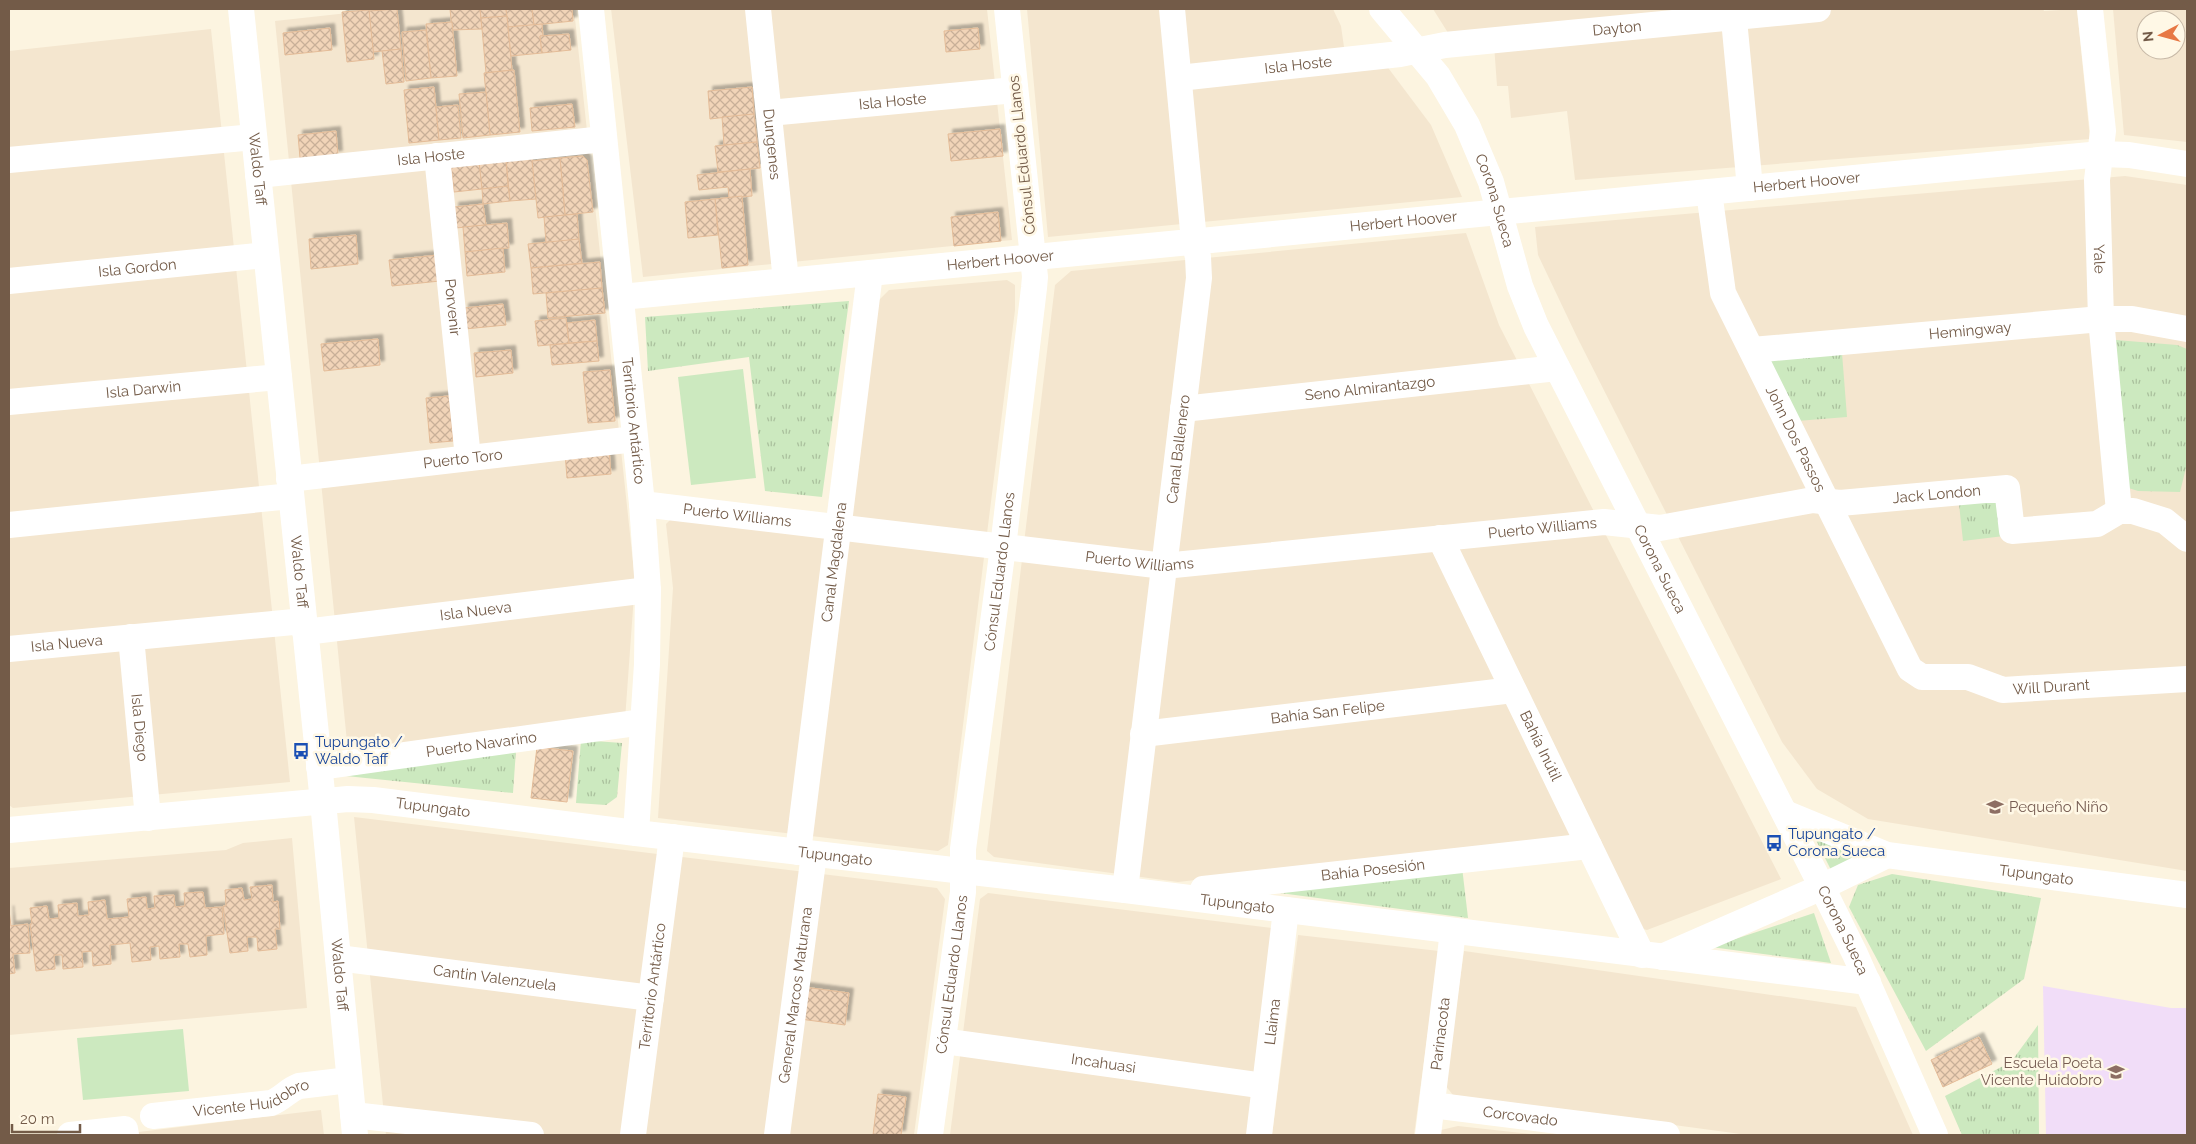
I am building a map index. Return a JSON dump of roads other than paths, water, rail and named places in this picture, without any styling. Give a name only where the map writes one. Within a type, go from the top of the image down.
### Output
[{"type":"street","name":"Waldo Taff","points":[[241,9],[323,802],[354,1125]]},
{"type":"street","name":"Territorio Antártico","points":[[591,9],[642,504],[648,590],[643,722],[636,833]]},
{"type":"street","name":"Dungenes","points":[[758,9],[786,281]]},
{"type":"street","name":"Cónsul Eduardo Llanos","points":[[930,1135],[963,892],[963,849],[1003,547],[1034,288],[1033,256],[1007,9]]},
{"type":"street","name":"Canal Ballenero","points":[[1124,890],[1199,278],[1172,9]]},
{"type":"street","name":"Corona Sueca","points":[[1382,9],[1438,76],[1466,125],[1491,182],[1527,306],[1822,887],[1868,982],[1935,1135]]},
{"type":"street","name":"Dayton","points":[[1418,51],[1445,45],[1733,13],[1818,9]]},
{"type":"street","name":"Yale","points":[[2090,9],[2103,131],[2097,180],[2101,319],[2119,511]]},
{"type":"street","points":[[1733,13],[1750,188]]},
{"type":"street","name":"Isla Hoste","points":[[1178,78],[1418,51]]},
{"type":"street","name":"Isla Hoste","points":[[769,113],[1015,90]]},
{"type":"street","points":[[9,160],[254,138]]},
{"type":"street","name":"Isla Hoste","points":[[258,175],[604,139]]},
{"type":"street","name":"Herbert Hoover","points":[[621,297],[2101,154],[2145,157],[2187,164]]},
{"type":"street","name":"Porvenir","points":[[437,156],[468,458]]},
{"type":"street","name":"John Dos Passos","points":[[1709,192],[1723,293],[1910,669],[1918,675]]},
{"type":"street","name":"Isla Gordon","points":[[9,281],[266,255]]},
{"type":"street","name":"Canal Magdalena","points":[[806,853],[838,528],[870,273]]},
{"type":"street","name":"Hemingway","points":[[1752,350],[2101,319],[2132,319],[2187,329]]},
{"type":"street","name":"Seno Almirantazgo","points":[[1183,409],[1557,368]]},
{"type":"street","name":"Isla Darwin","points":[[9,402],[279,377]]},
{"type":"street","name":"Puerto Toro","points":[[9,525],[290,488],[468,458],[635,438]]},
{"type":"street","name":"Jack London","points":[[1638,525],[1665,527],[1813,500],[1840,503],[2007,488],[2012,531],[2097,524],[2119,511]]},
{"type":"street","name":"Puerto Williams","points":[[642,504],[1164,566],[1604,522],[1638,525]]},
{"type":"street","points":[[2119,511],[2133,511],[2153,516],[2165,521],[2187,539]]},
{"type":"street","name":"Bahía Inútil","points":[[1440,538],[1589,846],[1652,956]]},
{"type":"street","name":"Isla Nueva","points":[[9,649],[131,637],[304,627],[648,590]]},
{"type":"street","name":"Isla Diego","points":[[131,637],[148,818]]},
{"type":"street","name":"Will Durant","points":[[1918,675],[1968,678],[2003,690],[2187,679]]},
{"type":"street","name":"Bahía San Felipe","points":[[1143,734],[1513,690]]},
{"type":"street","name":"Puerto Navarino","points":[[319,767],[643,722]]},
{"type":"street","name":"Tupungato","points":[[9,830],[323,802],[373,800],[1158,894],[1868,982]]},
{"type":"street","name":"Tupungato","points":[[1785,813],[1887,855],[2187,895]]},
{"type":"street","name":"Territorio Antártico","points":[[633,1135],[672,837]]},
{"type":"street","name":"Bahía Posesión","points":[[1158,894],[1589,846]]},
{"type":"street","name":"General Marcos Maturana","points":[[777,1135],[806,853]]},
{"type":"street","points":[[1652,956],[1822,887],[1887,855]]},
{"type":"street","name":"Llaima","points":[[1259,1135],[1286,910]]},
{"type":"street","name":"Parinacota","points":[[1428,1135],[1453,931]]},
{"type":"street","name":"Cantin Valenzuela","points":[[338,958],[651,998]]},
{"type":"street","name":"Incahuasi","points":[[943,1041],[1265,1086]]},
{"type":"street","name":"Vicente Huidobro","points":[[153,1116],[271,1103],[279,1100],[292,1089],[299,1086],[349,1080]]},
{"type":"street","name":"Corcovado","points":[[1432,1105],[1569,1129],[1667,1135]]},
{"type":"street","points":[[354,1125],[531,1135]]},
{"type":"street","points":[[70,1135],[126,1132]]},
{"type":"place","name":"Tupungato / Waldo Taff","points":[[301,751]]},
{"type":"place","name":"Pequeño Niño","points":[[1995,807]]},
{"type":"place","name":"Tupungato / Corona Sueca","points":[[1774,843]]},
{"type":"place","name":"Escuela Poeta Vicente Huidobro","points":[[2116,1072]]}]
